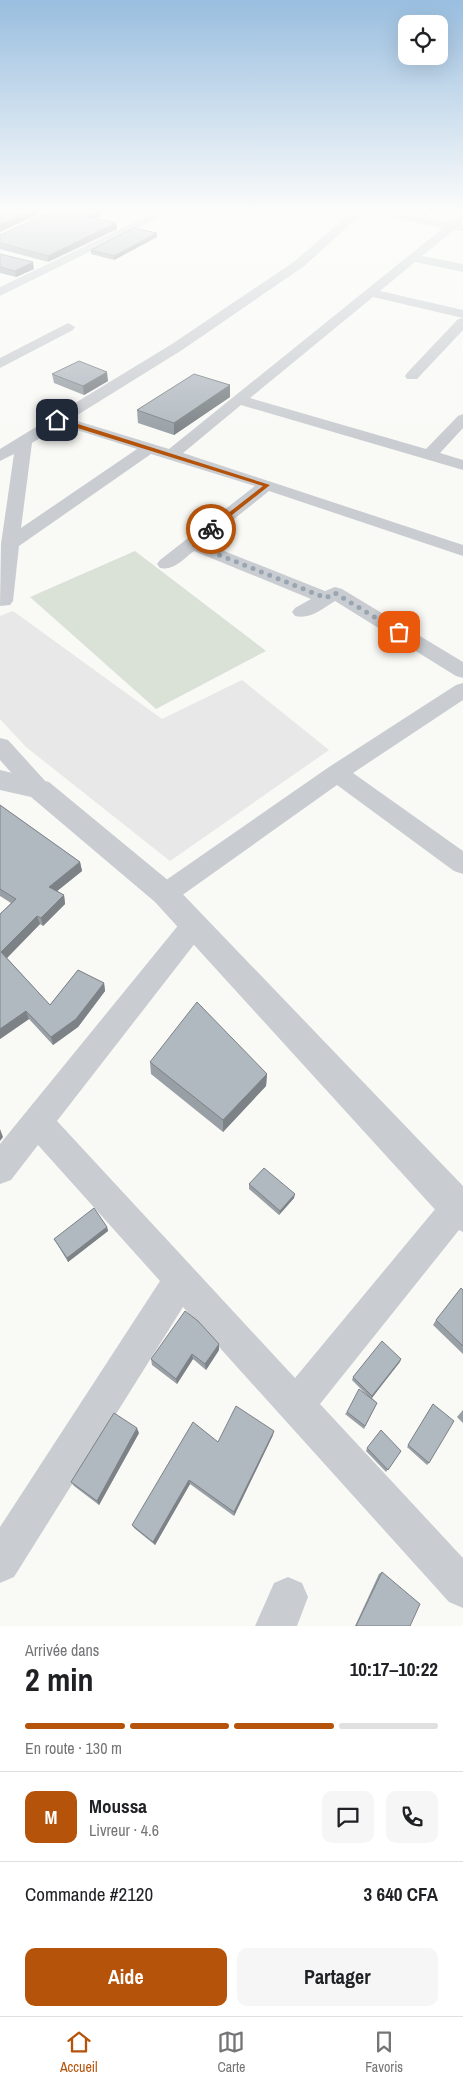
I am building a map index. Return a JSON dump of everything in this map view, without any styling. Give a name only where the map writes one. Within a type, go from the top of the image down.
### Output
[{"type":"street","points":[[0,456],[177,347],[265,287]]},
{"type":"street","points":[[170,456],[377,287]]},
{"type":"street","points":[[371,292],[463,314]]},
{"type":"street","points":[[412,376],[463,322]]},
{"type":"street","points":[[0,364],[68,327]]},
{"type":"street","points":[[240,400],[463,465]]},
{"type":"street","points":[[429,455],[463,418]]},
{"type":"street","points":[[57,420],[267,485],[463,551]]},
{"type":"street","points":[[3,601],[24,442]]},
{"type":"street","points":[[10,544],[148,449]]},
{"type":"street","points":[[166,564],[267,485]]},
{"type":"street","points":[[192,544],[326,598]]},
{"type":"street","points":[[302,612],[335,593],[463,671]]},
{"type":"street","points":[[165,894],[337,773],[463,690]]},
{"type":"street","points":[[0,746],[39,789],[165,894],[460,1210],[296,1405]]},
{"type":"street","points":[[337,773],[463,864]]},
{"type":"street","points":[[0,780],[39,789]]},
{"type":"street","points":[[0,1169],[194,925]]},
{"type":"street","points":[[38,1122],[463,1588]]},
{"type":"street","points":[[0,1563],[181,1280]]},
{"type":"shaded area","points":[[135,551],[266,651],[156,709],[30,597]]},
{"type":"shaded area","points":[[13,611],[162,719],[242,680],[329,750],[170,861],[26,747],[0,719],[0,616]]},
{"type":"building","points":[[79,361],[107,372],[83,386],[52,374]]},
{"type":"building","points":[[194,374],[230,385],[174,423],[137,410]]},
{"type":"building","points":[[0,805],[80,862],[49,887],[64,895],[41,918],[37,916],[1,952],[50,1005],[78,970],[104,983],[76,1019],[51,1037],[26,1011],[0,1029],[0,914],[16,899],[0,889]]},
{"type":"building","points":[[197,1002],[267,1074],[223,1120],[150,1062]]},
{"type":"building","points":[[264,1168],[295,1194],[280,1211],[249,1184]]},
{"type":"building","points":[[94,1208],[107,1227],[67,1258],[54,1239]]},
{"type":"building","points":[[461,1288],[463,1290],[463,1346],[436,1320]]},
{"type":"building","points":[[185,1311],[198,1321],[219,1344],[205,1364],[192,1354],[176,1379],[151,1359]]},
{"type":"building","points":[[382,1341],[401,1359],[372,1396],[353,1377]]},
{"type":"building","points":[[359,1389],[377,1403],[365,1426],[347,1412]]},
{"type":"building","points":[[433,1404],[454,1421],[429,1463],[408,1445]]},
{"type":"building","points":[[236,1406],[274,1431],[234,1512],[189,1480],[153,1542],[132,1525],[193,1422],[218,1442]]},
{"type":"building","points":[[114,1413],[137,1428],[97,1501],[71,1482]]},
{"type":"building","points":[[381,1430],[401,1451],[388,1470],[367,1448]]},
{"type":"building","points":[[382,1572],[420,1604],[410,1626],[356,1626]]},
{"type":"way so far","points":[[211,529],[192,544],[326,598],[335,593],[399,632]]},
{"type":"route","points":[[57,420],[267,485],[211,529]]}]
